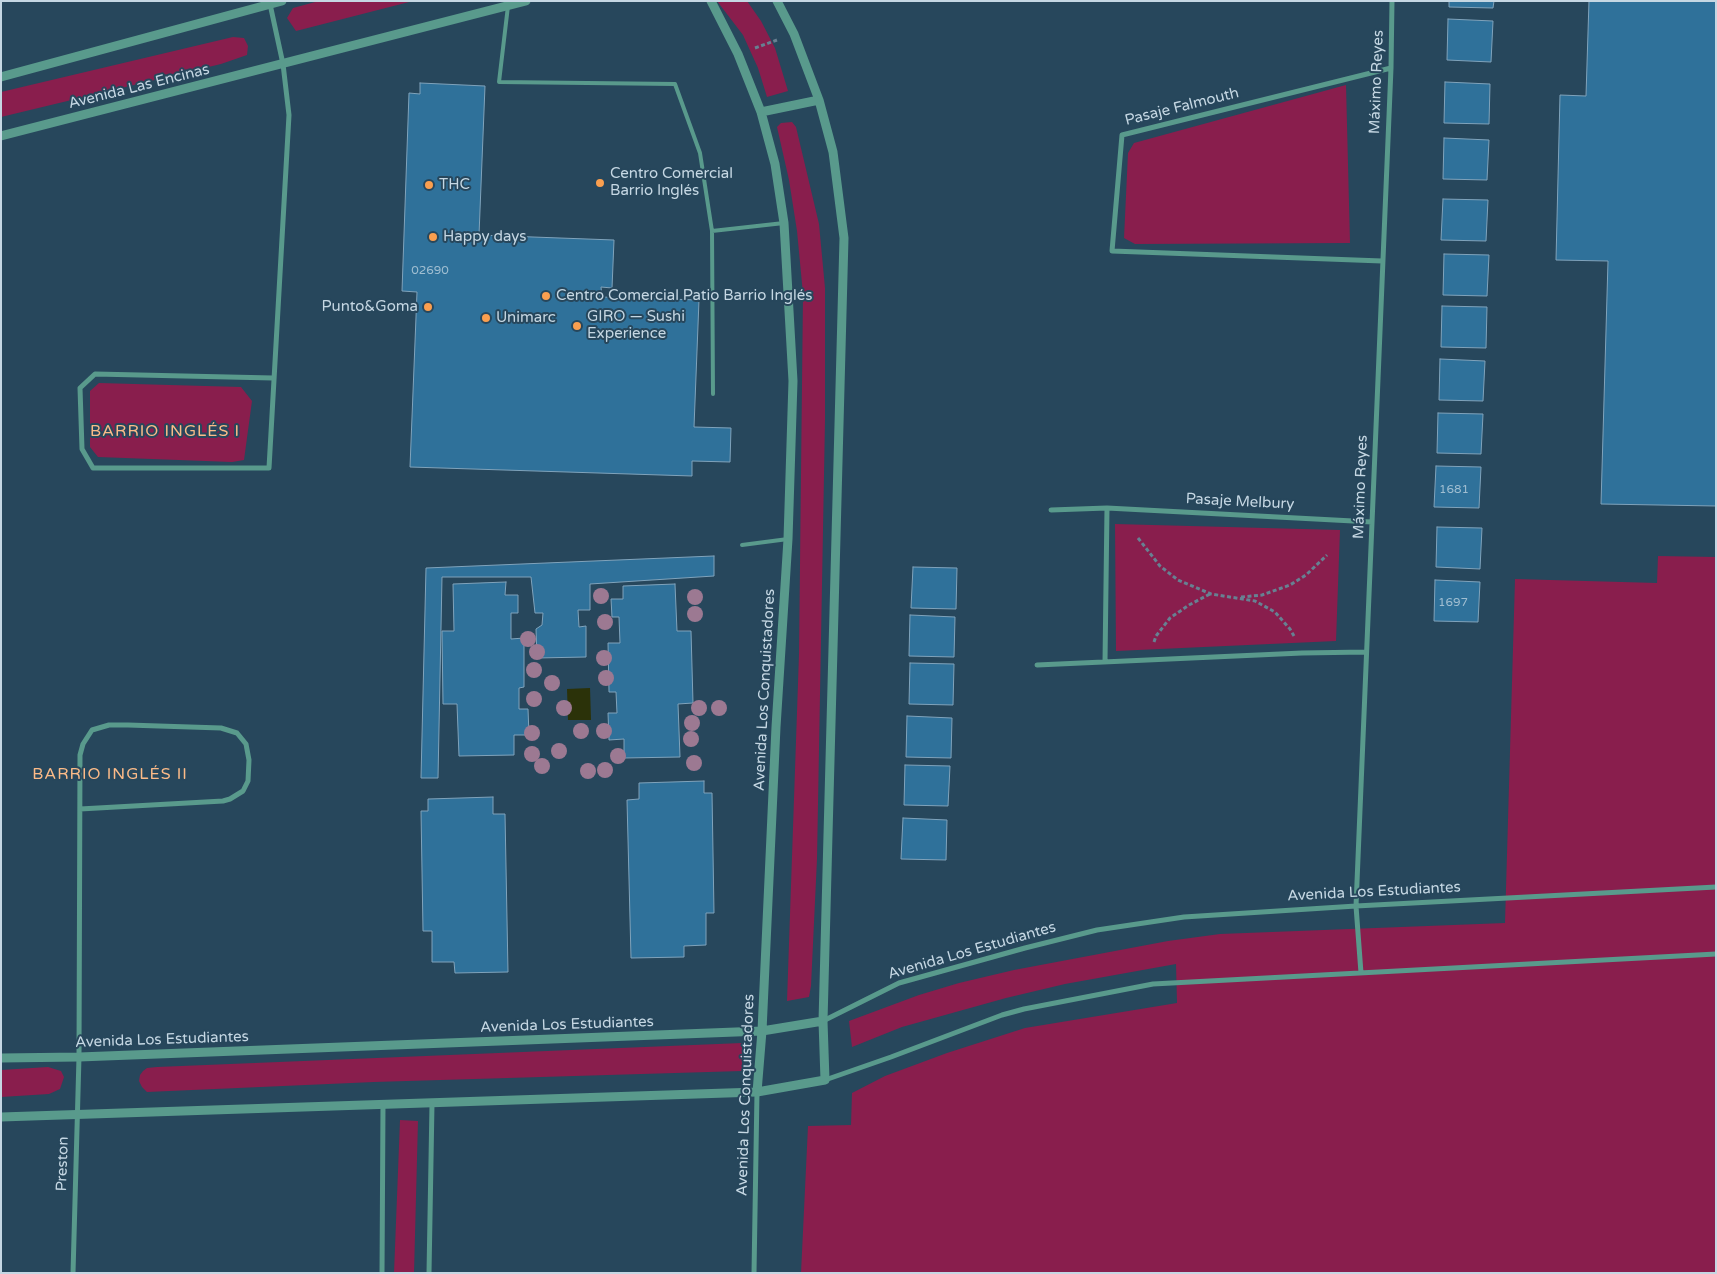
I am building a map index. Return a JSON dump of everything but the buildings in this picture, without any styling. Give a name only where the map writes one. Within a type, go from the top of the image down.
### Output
[{"type":"street","points":[[1,77],[282,1]]},
{"type":"street","name":"Avenida Las Encinas","points":[[1,136],[526,1]]},
{"type":"street","name":"Avenida Los Conquistadores","points":[[711,1],[738,54],[761,112],[774,164],[784,223],[793,381],[788,539],[776,727],[762,1031],[757,1092],[754,1273]]},
{"type":"street","points":[[778,1],[794,34],[819,100],[833,152],[844,238],[823,1021],[825,1080]]},
{"type":"street","name":"Máximo Reyes","points":[[1361,973],[1356,906],[1391,68],[1392,1]]},
{"type":"street","points":[[270,4],[283,64],[289,115],[269,468],[93,468],[82,449],[80,388],[95,374],[273,378]]},
{"type":"street","name":"Pasaje Falmouth","points":[[1382,261],[1112,251],[1122,135],[1391,68]]},
{"type":"street","points":[[761,112],[819,100]]},
{"type":"street","points":[[1105,662],[1106,508]]},
{"type":"street","name":"Pasaje Melbury","points":[[1051,510],[1106,508],[1372,522]]},
{"type":"street","points":[[1037,665],[1302,653],[1366,652]]},
{"type":"street","name":"Preston","points":[[73,1273],[80,1056],[80,808],[80,755],[83,744],[92,730],[109,725],[221,728],[237,733],[246,744],[249,760],[248,781],[243,791],[230,799],[222,801],[80,808]]},
{"type":"street","name":"Avenida Los Estudiantes","points":[[1,1058],[762,1031],[823,1021],[899,983],[1097,930],[1184,917],[1716,887]]},
{"type":"street","points":[[1,1117],[77,1116],[757,1092],[825,1080],[891,1058],[981,1022],[1024,1009],[1153,984],[1716,954]]},
{"type":"street","points":[[429,1273],[432,1104]]},
{"type":"street","points":[[382,1273],[383,1105]]},
{"type":"lane","points":[[508,6],[499,82],[675,84],[700,153],[712,231],[713,394]]},
{"type":"lane","points":[[712,231],[784,223]]},
{"type":"lane","points":[[742,545],[788,539]]},
{"type":"path","points":[[738,54],[794,34]]},
{"type":"path","points":[[1138,538],[1152,558],[1169,573],[1189,586],[1211,594],[1255,601],[1275,612],[1290,629],[1302,653]]},
{"type":"path","points":[[1233,597],[1262,595],[1290,585],[1306,575],[1327,555]]},
{"type":"path","points":[[1151,650],[1156,636],[1170,618],[1189,605],[1211,594]]},
{"type":"shaded area","points":[[319,1],[413,1],[296,31],[287,18],[293,8]]},
{"type":"shaded area","points":[[717,1],[747,1],[761,21],[775,48],[788,91],[767,97],[758,68],[743,35]]},
{"type":"shaded area","points":[[233,37],[244,38],[248,46],[247,55],[221,64],[1,117],[1,92]]},
{"type":"shaded area","points":[[1346,85],[1350,243],[1135,244],[1124,238],[1128,153],[1134,143]]},
{"type":"shaded area","points":[[792,122],[796,127],[819,224],[825,288],[825,420],[817,859],[811,986],[809,997],[787,1001],[799,654],[803,294],[797,231],[789,180],[777,127],[781,123]]},
{"type":"shaded area","points":[[99,383],[241,387],[252,401],[244,460],[232,462],[98,457],[90,447],[90,391]]},
{"type":"shaded area","points":[[1115,524],[1340,530],[1336,641],[1116,651]]},
{"type":"shaded area","points":[[1658,556],[1716,557],[1716,1273],[801,1273],[808,1126],[851,1125],[852,1093],[885,1076],[947,1053],[1025,1028],[1177,1003],[1176,964],[1065,984],[1006,998],[902,1027],[852,1047],[849,1021],[919,995],[959,983],[1014,970],[1168,941],[1220,934],[1505,923],[1515,579],[1657,583]]},
{"type":"shaded area","points":[[590,688],[591,720],[568,720],[567,689]]},
{"type":"shaded area","points":[[742,1043],[742,1071],[374,1082],[147,1092],[139,1081],[143,1071],[147,1068],[157,1067]]},
{"type":"shaded area","points":[[48,1067],[61,1071],[64,1077],[60,1089],[49,1094],[1,1097],[1,1070]]},
{"type":"shaded area","points":[[400,1120],[418,1121],[414,1273],[394,1273]]},
{"type":"place","name":"Centro Comercial Barrio Inglés","points":[[600,183]]},
{"type":"place","name":"THC","points":[[429,185]]},
{"type":"place","name":"Happy days","points":[[433,237]]},
{"type":"place","name":"Centro Comercial Patio Barrio Inglés","points":[[546,296]]},
{"type":"place","name":"Punto&Goma","points":[[428,307]]},
{"type":"place","name":"Unimarc","points":[[486,318]]},
{"type":"place","name":"GIRO — Sushi Experience","points":[[577,326]]},
{"type":"district","name":"BARRIO INGLÉS I","points":[[165,432]]},
{"type":"district","name":"BARRIO INGLÉS II","points":[[110,775]]}]
